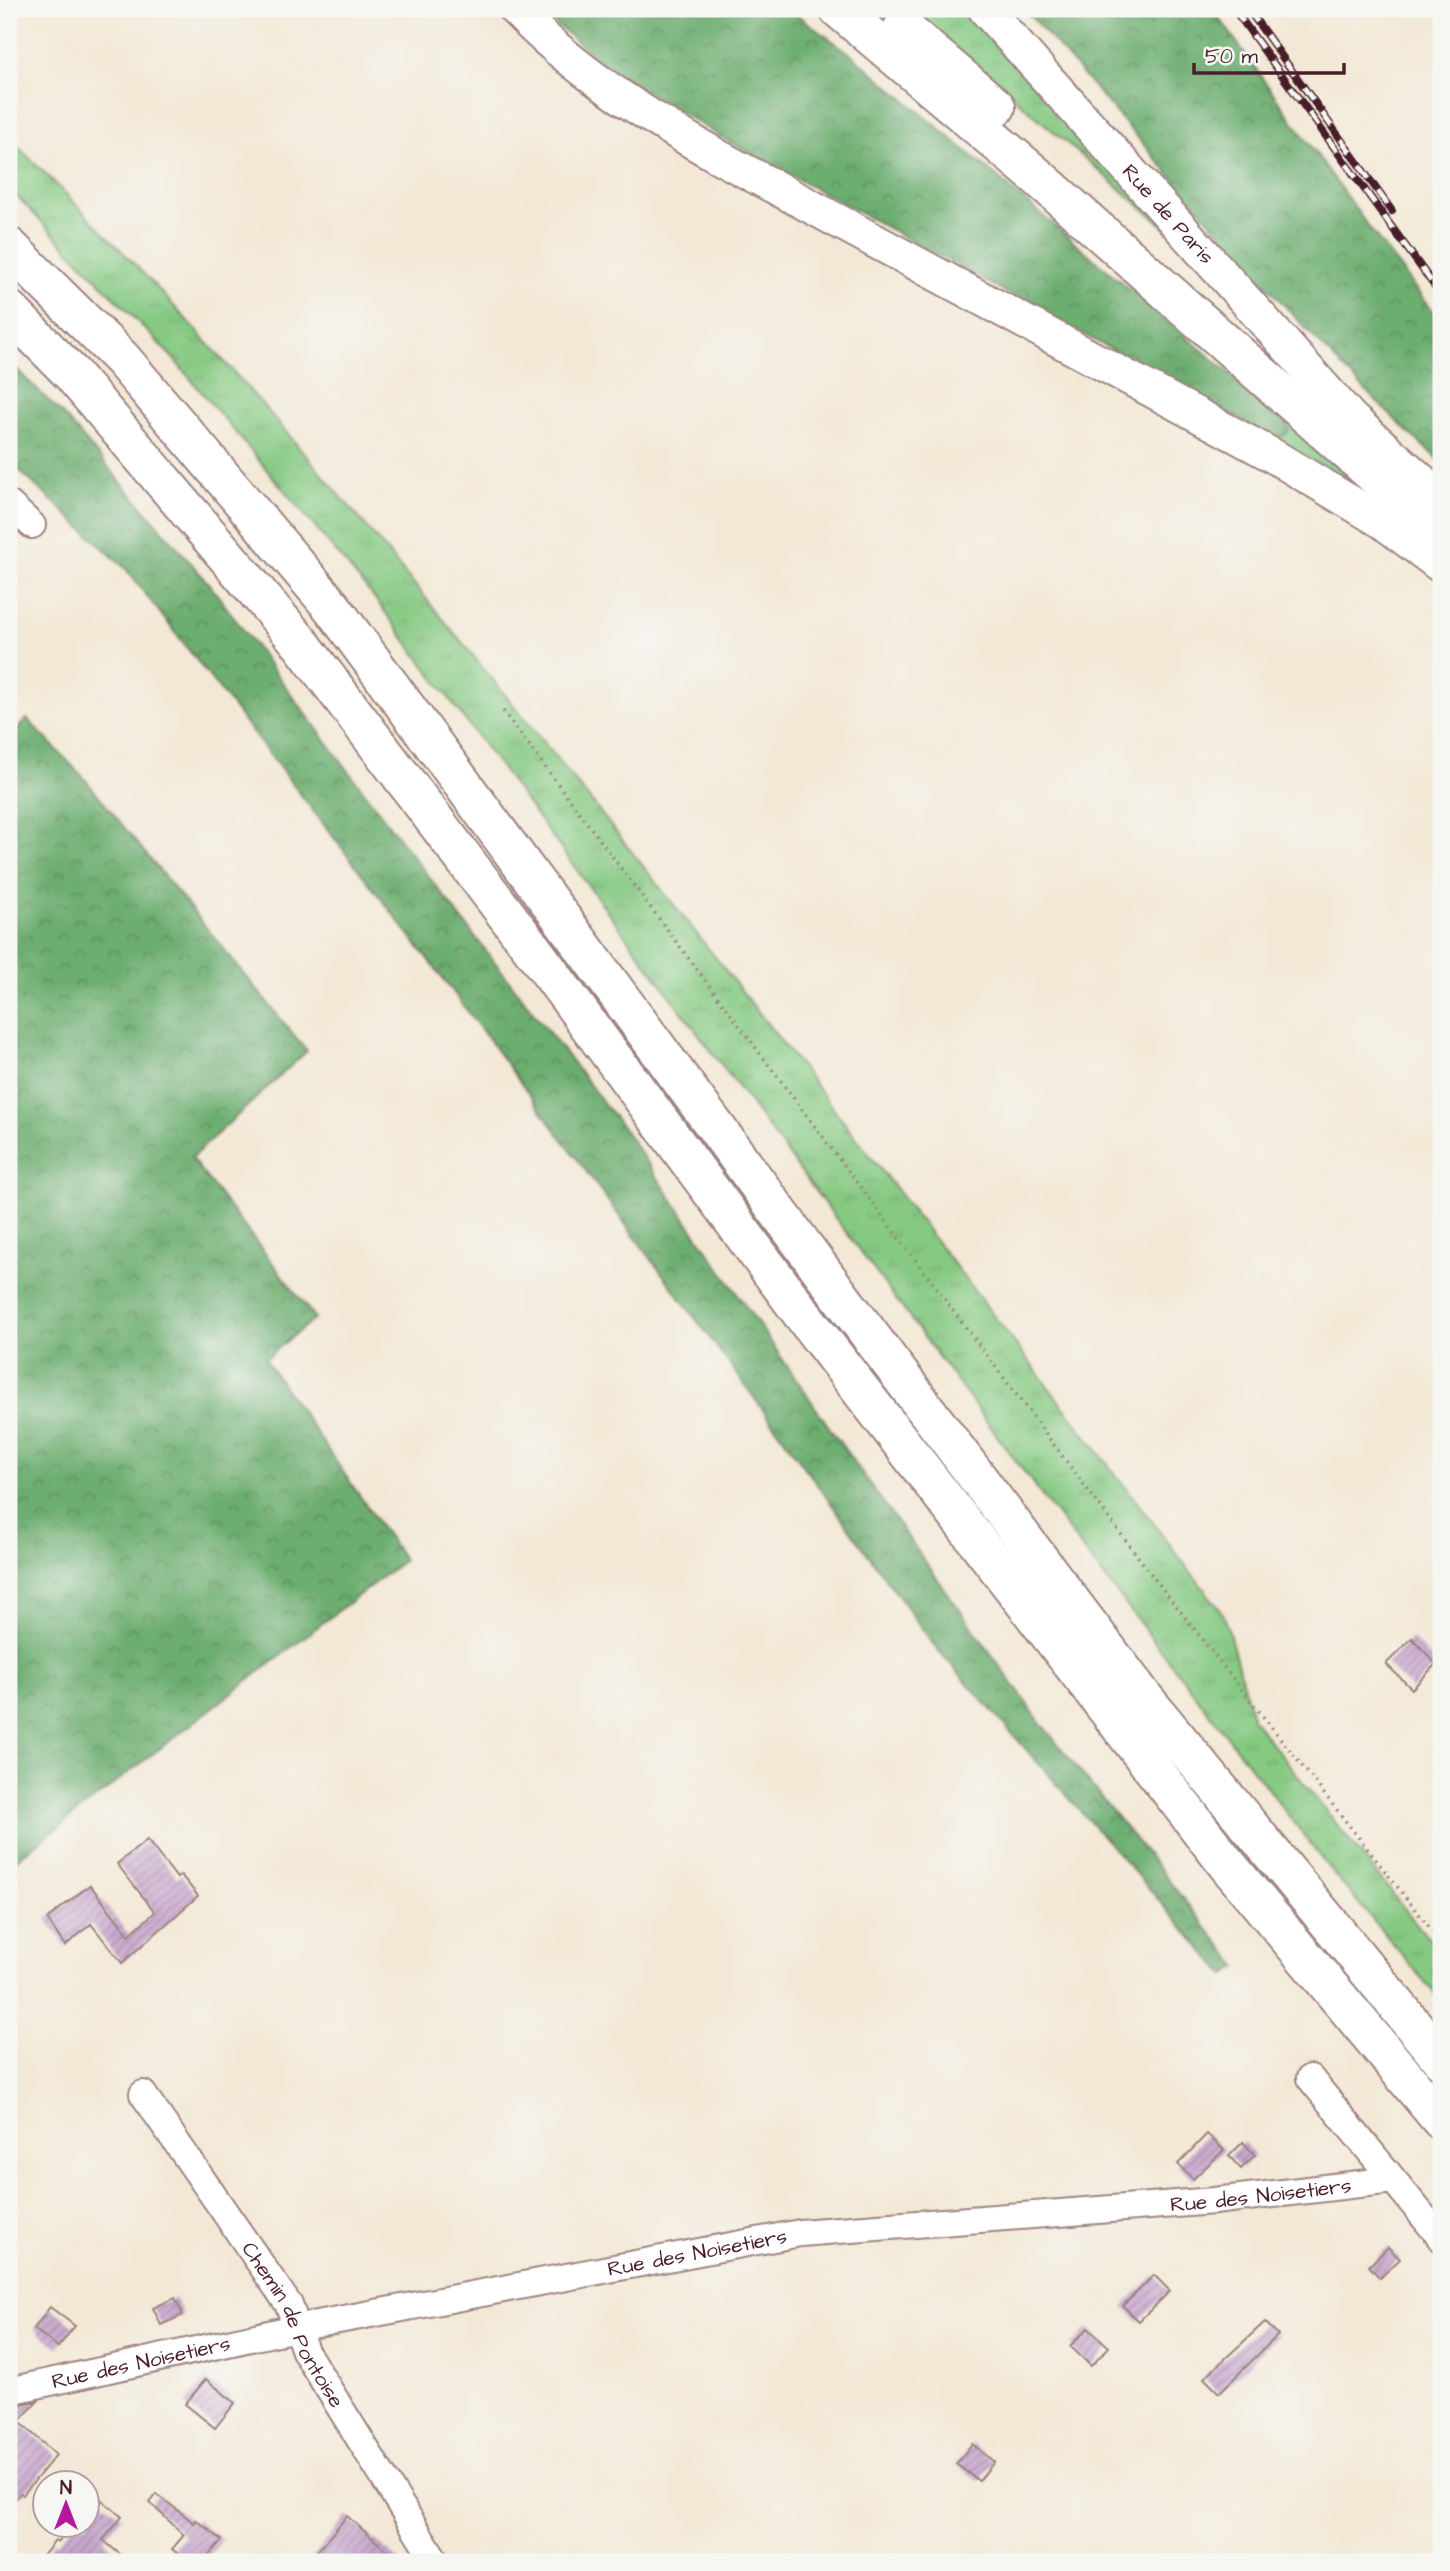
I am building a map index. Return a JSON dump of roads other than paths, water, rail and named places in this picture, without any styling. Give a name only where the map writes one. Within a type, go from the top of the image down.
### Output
[{"type":"highway","points":[[839,9],[1049,187],[1441,534]]},
{"type":"highway","points":[[880,9],[950,66],[1352,418]]},
{"type":"highway","points":[[9,247],[122,359],[332,607],[841,1297],[1140,1693],[1441,2059]]},
{"type":"highway","points":[[9,310],[72,374],[302,645],[537,955],[808,1322],[1226,1863],[1441,2120]]},
{"type":"main road","points":[[515,9],[583,69],[650,117],[1269,454],[1382,522],[1441,566]]},
{"type":"main road","name":"Rue de Paris","points":[[985,9],[1352,418],[1441,498]]},
{"type":"street","points":[[9,504],[32,525]]},
{"type":"street","points":[[1310,2078],[1441,2238]]},
{"type":"street","name":"Chemin de Pontoise","points":[[143,2094],[289,2305],[305,2351],[436,2562]]},
{"type":"street","name":"Rue des Noisetiers","points":[[9,2391],[296,2328],[800,2233],[1214,2201],[1393,2180]]},
{"type":"railway","points":[[1234,9],[1441,295]]},
{"type":"railway","points":[[1248,9],[1392,211]]}]
